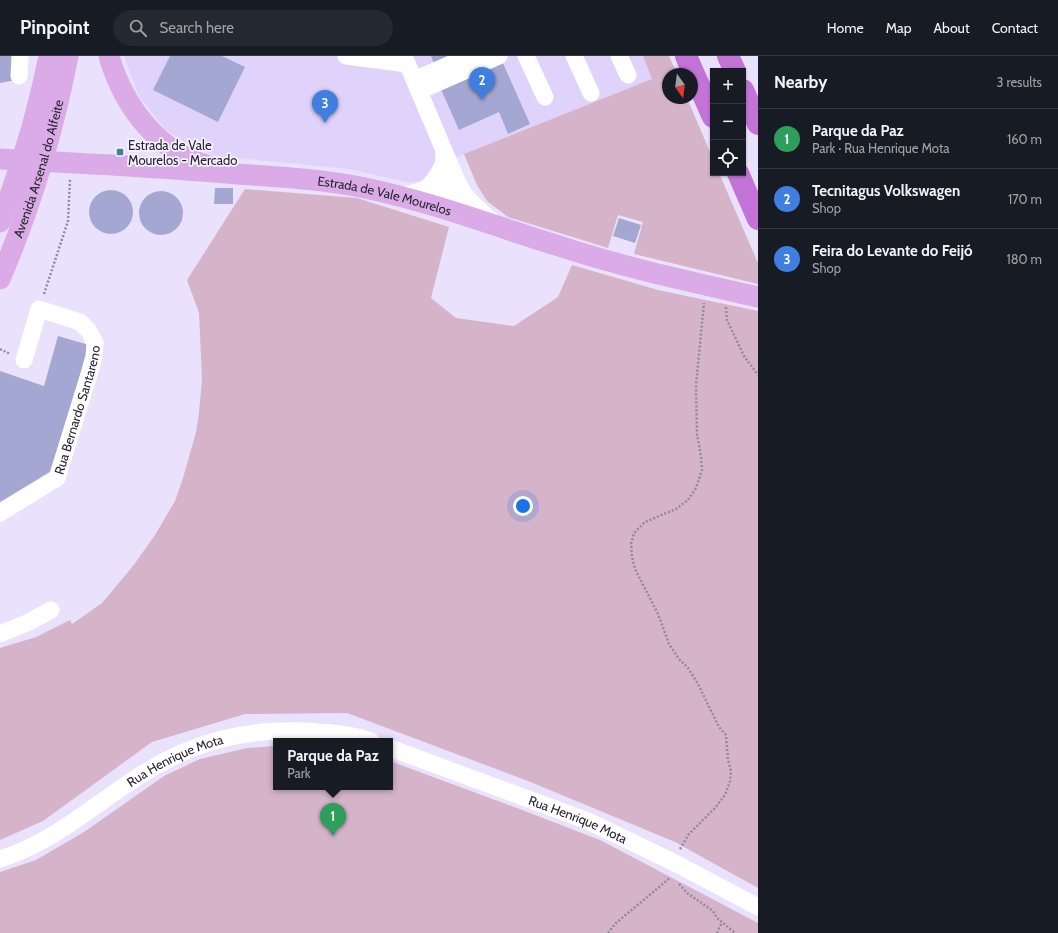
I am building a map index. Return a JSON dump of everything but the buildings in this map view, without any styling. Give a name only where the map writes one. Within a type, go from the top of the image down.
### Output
[{"type":"highway","points":[[686,56],[710,110]]},
{"type":"highway","points":[[728,56],[734,68]]},
{"type":"highway","points":[[746,97],[758,124]]},
{"type":"highway","points":[[739,176],[758,219]]},
{"type":"main road","name":"Avenida Arsenal do Alfeite","points":[[0,222],[32,128],[48,56]]},
{"type":"main road","name":"Avenida Arsenal do Alfeite","points":[[0,279],[26,213],[44,157],[56,113],[68,56]]},
{"type":"main road","points":[[109,56],[118,83],[130,105],[156,136],[178,152],[204,165],[222,170],[258,176]]},
{"type":"main road","name":"Estrada de Vale Mourelos","points":[[0,159],[70,169],[258,176],[348,185],[398,196],[447,210],[617,264],[758,297]]},
{"type":"street","points":[[19,76],[20,56]]},
{"type":"street","points":[[346,56],[405,60],[444,158],[464,194],[497,226]]},
{"type":"street","points":[[416,85],[469,56]]},
{"type":"street","points":[[416,85],[499,56]]},
{"type":"street","points":[[526,56],[545,97]]},
{"type":"street","points":[[574,56],[591,93]]},
{"type":"street","points":[[619,56],[628,75]]},
{"type":"street","points":[[398,196],[420,192],[432,185],[444,158]]},
{"type":"street","points":[[444,158],[442,202],[447,210],[454,204],[457,194],[457,181]]},
{"type":"street","points":[[24,360],[39,309]]},
{"type":"street","name":"Rua Bernardo Santareno","points":[[0,513],[57,478],[94,356],[95,343],[89,331],[80,322],[39,309]]},
{"type":"street","points":[[0,634],[29,622],[51,610]]},
{"type":"street","name":"Rua Henrique Mota","points":[[0,859],[34,846],[64,829],[130,782],[167,759],[204,744],[243,734],[270,731],[298,730],[334,733],[357,738]]},
{"type":"street","name":"Rua Henrique Mota","points":[[393,749],[588,821],[676,863],[758,907]]},
{"type":"path","points":[[39,309],[68,221],[70,169]]},
{"type":"path","points":[[732,291],[726,308],[727,320],[744,356],[758,375]]},
{"type":"path","points":[[682,846],[689,834],[725,795],[730,780],[731,771],[728,760],[726,735],[720,727],[688,668],[679,659],[669,644],[658,614],[635,569],[631,544],[634,533],[644,522],[676,509],[688,500],[696,488],[702,470],[697,434],[696,385],[704,296]]},
{"type":"path","points":[[608,933],[616,923],[673,875]]},
{"type":"path","points":[[676,880],[687,893],[712,911],[722,922],[736,933]]},
{"type":"path","points":[[717,933],[722,922]]},
{"type":"shaded area","points":[[124,56],[643,56],[653,79],[437,165],[422,181],[410,183],[349,169],[216,156],[191,146],[166,130],[139,97]]},
{"type":"shaded area","points":[[643,56],[669,56],[674,68],[662,68],[662,104],[690,104],[710,152],[710,176],[720,176],[758,263],[758,284],[634,254],[643,222],[618,215],[608,248],[508,217],[487,201],[477,185],[464,154],[652,79]]},
{"type":"shaded area","points":[[245,189],[357,198],[449,227],[431,298],[456,318],[514,326],[558,297],[572,265],[658,290],[758,311],[758,888],[675,842],[528,781],[347,713],[245,714],[152,742],[43,821],[0,840],[0,648],[36,637],[70,620],[72,624],[102,603],[133,566],[155,535],[175,501],[196,432],[202,379],[199,313],[187,280]]},
{"type":"shaded area","points":[[273,746],[273,790],[393,790],[393,762],[600,840],[758,923],[758,933],[0,933],[0,872],[36,860],[84,832],[164,776],[200,759],[247,748]]},
{"type":"place","name":"Tecnitagus Volkswagen","points":[[482,100]]},
{"type":"place","name":"Feira do Levante do Feijó","points":[[325,123]]},
{"type":"place","name":"Estrada de Vale Mourelos - Mercado","points":[[120,152]]},
{"type":"place","name":"Parque da Paz","points":[[333,836]]}]
